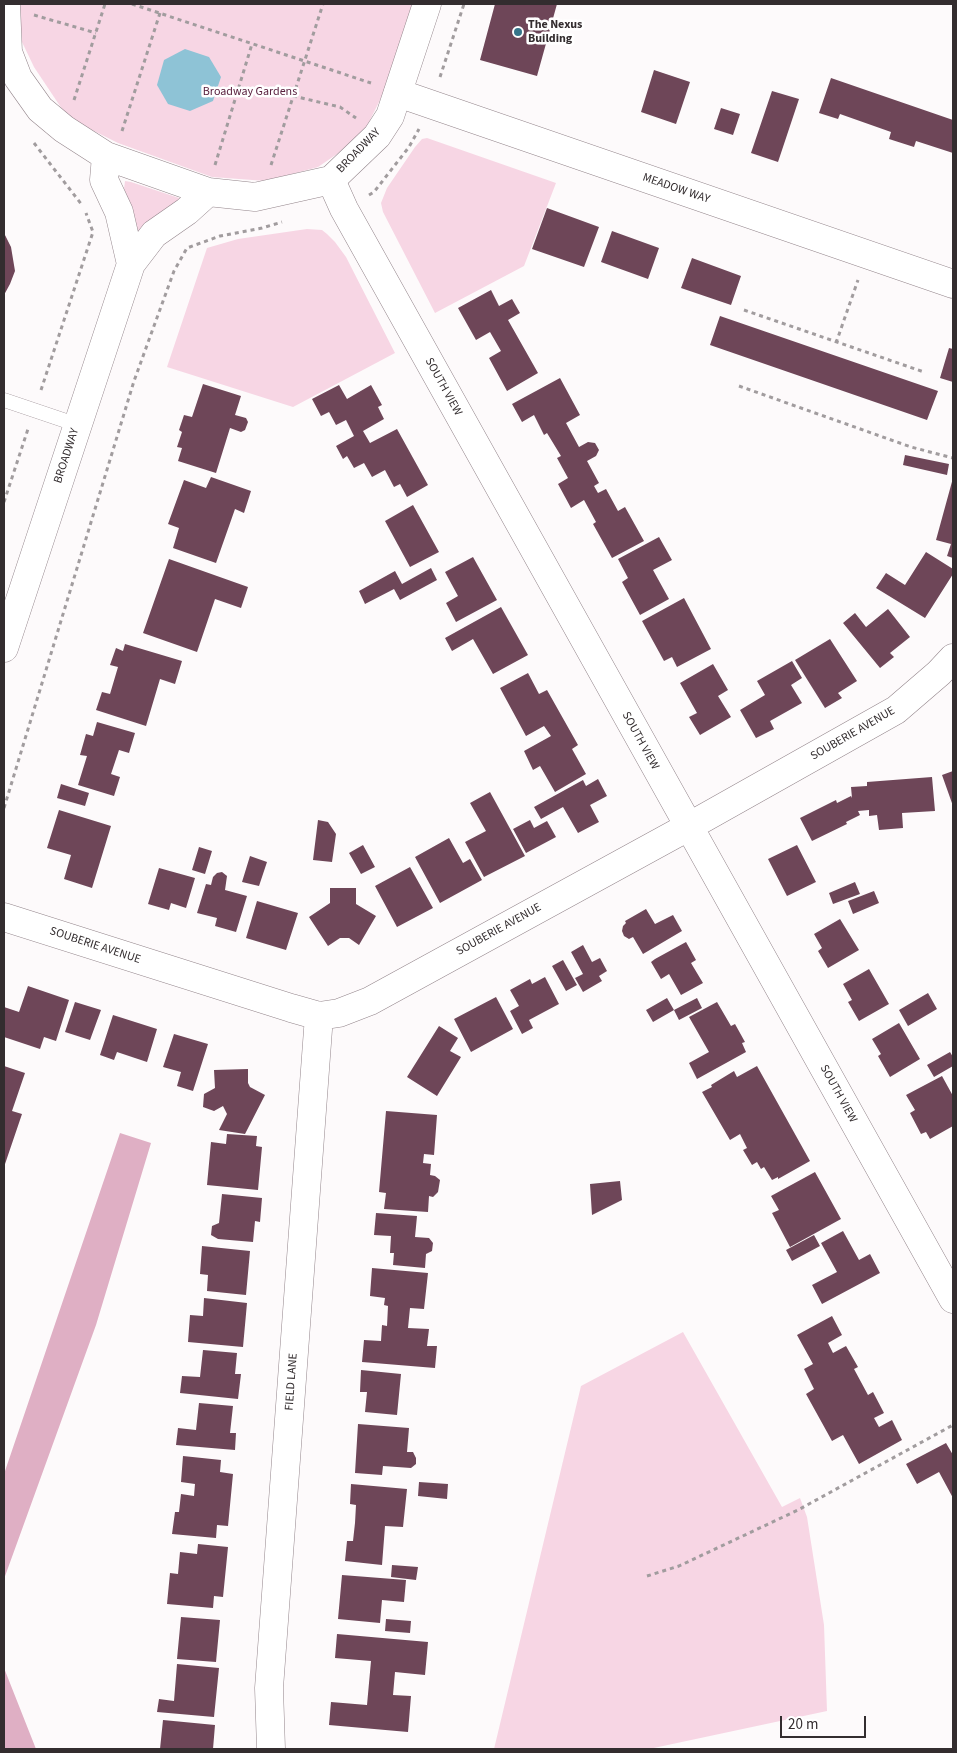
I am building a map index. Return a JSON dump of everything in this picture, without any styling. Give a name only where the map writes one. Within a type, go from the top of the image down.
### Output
[{"type":"street","name":"BROADWAY","points":[[6,5],[11,79],[40,109],[64,129],[106,156],[208,192],[255,197],[331,180],[377,136],[390,116],[426,4]]},
{"type":"street","name":"MEADOW WAY","points":[[398,93],[953,284]]},
{"type":"street","points":[[106,156],[104,180],[119,212],[131,264]]},
{"type":"street","name":"SOUTH VIEW","points":[[331,180],[344,209],[953,1298]]},
{"type":"street","name":"BROADWAY","points":[[4,648],[131,264],[154,234],[187,211],[208,192]]},
{"type":"street","name":"SOUBERIE AVENUE","points":[[4,917],[291,1008],[319,1016],[339,1013],[370,1001],[688,827],[896,710],[939,673],[953,658]]},
{"type":"street","name":"FIELD LANE","points":[[271,1749],[269,1688],[319,1016]]},
{"type":"lane","points":[[4,400],[78,425]]},
{"type":"path","points":[[64,129],[106,4]]},
{"type":"path","points":[[132,4],[398,93]]},
{"type":"path","points":[[261,195],[324,4]]},
{"type":"path","points":[[344,209],[374,192],[409,147],[432,105],[464,4]]},
{"type":"path","points":[[6,5],[96,33]]},
{"type":"path","points":[[106,156],[118,143],[160,13]]},
{"type":"path","points":[[208,192],[252,44]]},
{"type":"path","points":[[293,96],[340,107],[367,126],[377,136]]},
{"type":"path","points":[[4,502],[93,232],[83,206],[31,140]]},
{"type":"path","points":[[4,808],[134,382],[174,270],[187,248],[220,236],[288,221]]},
{"type":"path","points":[[836,343],[866,254]]},
{"type":"path","points":[[744,310],[924,372]]},
{"type":"path","points":[[739,386],[912,447],[953,458]]},
{"type":"path","points":[[647,1576],[679,1566],[790,1514],[953,1425]]},
{"type":"green space","name":"Broadway Gardens","points":[[21,4],[413,4],[386,88],[367,126],[343,150],[318,167],[266,181],[212,177],[118,143],[68,118],[34,67],[22,42],[19,10]]},
{"type":"green space","points":[[427,138],[556,183],[524,266],[435,313],[383,212],[381,203],[387,188],[415,147],[422,139]]},
{"type":"green space","points":[[125,181],[182,199],[137,239],[132,209],[124,189]]},
{"type":"green space","points":[[307,229],[322,230],[335,242],[346,257],[395,353],[293,407],[167,367],[207,248],[238,239]]},
{"type":"green space","points":[[683,1332],[782,1507],[800,1498],[807,1517],[824,1625],[827,1711],[649,1749],[494,1749],[581,1386]]},
{"type":"shaded area","points":[[120,1133],[151,1143],[96,1325],[4,1579],[4,1474]]},
{"type":"shaded area","points":[[4,1668],[36,1749],[4,1749]]},
{"type":"water","points":[[185,49],[209,57],[221,77],[213,101],[190,111],[168,104],[157,85],[164,60]]},
{"type":"building","name":"The Nexus Building","points":[[495,4],[557,4],[537,76],[480,60]]},
{"type":"building","points":[[654,70],[690,82],[676,124],[641,112]]},
{"type":"building","points":[[831,78],[953,120],[953,153],[916,141],[914,147],[889,139],[891,132],[840,114],[838,119],[819,113]]},
{"type":"building","points":[[772,91],[799,99],[778,162],[751,153]]},
{"type":"building","points":[[721,108],[740,114],[733,135],[714,129]]},
{"type":"building","points":[[547,208],[599,227],[584,267],[532,249]]},
{"type":"building","points":[[612,231],[659,248],[648,279],[601,262]]},
{"type":"building","points":[[4,233],[11,247],[15,271],[4,295]]},
{"type":"building","points":[[692,258],[741,276],[731,305],[681,288]]},
{"type":"building","points":[[491,290],[499,306],[512,299],[520,313],[508,320],[538,373],[507,391],[489,358],[501,351],[490,332],[476,340],[458,308]]},
{"type":"building","points":[[720,316],[938,391],[927,420],[710,345]]},
{"type":"building","points":[[949,348],[953,349],[953,382],[940,378]]},
{"type":"building","points":[[560,378],[580,415],[566,423],[579,447],[588,442],[595,443],[599,450],[596,456],[587,461],[599,483],[594,486],[598,493],[606,489],[618,511],[625,507],[644,541],[612,558],[593,524],[596,522],[584,500],[571,508],[558,484],[568,478],[557,458],[561,456],[547,433],[544,435],[534,415],[522,422],[512,404]]},
{"type":"building","points":[[203,384],[241,396],[235,415],[246,418],[248,422],[245,430],[241,432],[230,428],[216,473],[178,461],[182,448],[177,447],[182,432],[179,430],[184,415],[192,417]]},
{"type":"building","points":[[339,385],[347,399],[371,385],[382,405],[378,407],[384,419],[363,431],[370,443],[397,429],[428,485],[407,497],[400,484],[394,487],[385,470],[372,477],[364,463],[354,468],[347,456],[343,459],[336,446],[354,436],[346,420],[336,425],[329,412],[321,416],[312,399]]},
{"type":"building","points":[[905,455],[949,464],[947,475],[903,465]]},
{"type":"building","points":[[211,477],[251,491],[244,513],[235,509],[216,563],[173,548],[179,528],[168,524],[184,480],[206,488]]},
{"type":"building","points":[[953,478],[953,558],[947,556],[951,544],[936,540]]},
{"type":"building","points":[[413,505],[439,552],[410,567],[385,521]]},
{"type":"building","points":[[659,537],[672,560],[653,570],[669,599],[640,615],[622,582],[628,578],[618,559]]},
{"type":"building","points":[[926,552],[953,569],[953,574],[925,618],[876,588],[886,573],[905,585]]},
{"type":"building","points":[[473,557],[497,600],[456,622],[446,603],[458,596],[445,572]]},
{"type":"building","points":[[169,559],[248,587],[241,608],[215,599],[197,652],[143,633]]},
{"type":"building","points":[[431,568],[437,580],[400,600],[394,589],[365,604],[359,591],[395,571],[402,584]]},
{"type":"building","points":[[684,598],[711,649],[677,667],[672,657],[664,661],[642,621]]},
{"type":"building","points":[[501,607],[528,655],[493,674],[473,639],[452,651],[445,638]]},
{"type":"building","points":[[888,609],[910,637],[890,653],[894,657],[880,668],[843,623],[855,613],[866,627]]},
{"type":"building","points":[[830,639],[857,681],[838,693],[842,698],[825,708],[795,660]]},
{"type":"building","points":[[125,644],[182,661],[175,684],[160,679],[146,726],[96,710],[102,692],[110,694],[118,667],[110,665],[116,648],[123,651]]},
{"type":"building","points":[[792,661],[802,678],[791,685],[802,703],[770,721],[774,729],[756,738],[740,710],[765,695],[757,681]]},
{"type":"building","points":[[713,664],[728,690],[718,696],[731,717],[700,735],[689,717],[697,713],[680,683]]},
{"type":"building","points":[[528,673],[539,694],[547,690],[578,745],[572,749],[586,774],[555,792],[540,766],[533,770],[524,751],[551,736],[544,726],[526,736],[500,688]]},
{"type":"building","points":[[97,722],[135,733],[129,753],[119,750],[111,774],[120,777],[114,796],[78,785],[87,756],[80,755],[86,734],[93,736]]},
{"type":"building","points":[[953,771],[953,806],[942,775]]},
{"type":"building","points":[[932,777],[935,811],[902,813],[903,828],[879,830],[877,815],[869,816],[869,810],[858,811],[860,815],[846,822],[847,824],[812,841],[800,818],[836,800],[837,803],[851,796],[852,798],[851,787],[867,786],[867,782]]},
{"type":"building","points":[[598,779],[607,796],[590,805],[599,822],[578,833],[563,807],[541,819],[534,807],[583,780],[586,786]]},
{"type":"building","points":[[61,784],[89,793],[85,806],[57,798]]},
{"type":"building","points":[[490,792],[525,856],[484,877],[465,842],[486,831],[470,803]]},
{"type":"building","points":[[59,810],[111,826],[92,888],[64,879],[71,855],[47,848]]},
{"type":"building","points":[[318,820],[328,822],[336,834],[332,862],[313,860]]},
{"type":"building","points":[[530,820],[534,828],[547,821],[556,837],[526,853],[513,829]]},
{"type":"building","points":[[449,838],[463,863],[470,859],[482,880],[440,903],[415,857]]},
{"type":"building","points":[[363,845],[375,867],[361,874],[349,853]]},
{"type":"building","points":[[797,845],[816,882],[787,896],[768,859]]},
{"type":"building","points":[[199,847],[212,851],[205,874],[192,870]]},
{"type":"building","points":[[250,856],[267,862],[259,886],[242,882]]},
{"type":"building","points":[[410,867],[433,908],[397,927],[375,886]]},
{"type":"building","points":[[159,868],[195,878],[186,908],[171,903],[169,910],[148,904]]},
{"type":"building","points":[[222,872],[227,876],[225,890],[247,896],[236,932],[215,926],[217,918],[197,913],[206,884],[211,885],[213,877],[217,873]]},
{"type":"building","points":[[855,882],[860,894],[833,904],[829,893]]},
{"type":"building","points":[[330,888],[356,888],[356,904],[376,916],[359,945],[349,938],[340,938],[328,946],[309,917],[330,903]]},
{"type":"building","points":[[874,891],[879,903],[853,914],[848,901]]},
{"type":"building","points":[[257,901],[298,913],[286,950],[246,938]]},
{"type":"building","points":[[646,909],[655,924],[673,915],[682,931],[643,954],[633,937],[629,939],[624,936],[622,931],[626,923],[625,921]]},
{"type":"building","points":[[840,919],[859,950],[828,968],[818,951],[822,948],[814,934]]},
{"type":"building","points":[[686,942],[696,960],[691,963],[703,983],[681,995],[669,974],[661,979],[651,962]]},
{"type":"building","points":[[583,945],[592,962],[600,958],[607,971],[599,976],[602,981],[583,992],[575,978],[583,974],[571,952]]},
{"type":"building","points":[[563,960],[577,985],[566,991],[552,966]]},
{"type":"building","points":[[869,969],[889,1004],[859,1021],[848,1002],[852,1000],[843,984]]},
{"type":"building","points":[[545,977],[559,1004],[529,1020],[533,1028],[522,1034],[510,1011],[519,1006],[510,990],[530,979],[532,984]]},
{"type":"building","points":[[28,986],[69,1000],[56,1041],[44,1037],[40,1049],[4,1037],[4,1007],[19,1012]]},
{"type":"building","points":[[928,993],[937,1009],[908,1026],[899,1010]]},
{"type":"building","points":[[496,997],[513,1029],[471,1052],[454,1019]]},
{"type":"building","points":[[667,998],[674,1010],[653,1022],[646,1010]]},
{"type":"building","points":[[697,998],[702,1008],[679,1020],[674,1010]]},
{"type":"building","points":[[75,1002],[101,1010],[90,1040],[65,1032]]},
{"type":"building","points":[[717,1002],[731,1026],[735,1024],[745,1042],[742,1043],[746,1052],[697,1079],[689,1063],[709,1052],[689,1017]]},
{"type":"building","points":[[113,1015],[157,1029],[147,1062],[117,1052],[114,1060],[100,1055]]},
{"type":"building","points":[[899,1023],[920,1059],[890,1077],[878,1056],[881,1054],[872,1039]]},
{"type":"building","points":[[439,1026],[458,1038],[450,1051],[461,1057],[437,1096],[407,1077]]},
{"type":"building","points":[[174,1034],[208,1044],[193,1091],[177,1086],[181,1072],[163,1067]]},
{"type":"building","points":[[950,1052],[953,1057],[953,1066],[934,1077],[927,1065]]},
{"type":"building","points":[[4,1066],[25,1073],[12,1111],[22,1114],[4,1167]]},
{"type":"building","points":[[757,1066],[810,1161],[778,1179],[778,1177],[772,1180],[764,1167],[761,1169],[757,1162],[752,1165],[743,1150],[747,1148],[740,1134],[730,1140],[702,1092],[734,1071],[737,1077]]},
{"type":"building","points":[[248,1069],[248,1083],[250,1087],[265,1095],[245,1134],[219,1130],[227,1114],[223,1106],[214,1111],[203,1107],[204,1094],[215,1088],[214,1070]]},
{"type":"building","points":[[942,1076],[953,1096],[953,1126],[930,1139],[926,1132],[921,1134],[910,1113],[915,1110],[906,1095]]},
{"type":"building","points":[[386,1111],[437,1115],[434,1155],[424,1154],[423,1163],[431,1164],[430,1175],[440,1180],[438,1192],[433,1197],[429,1196],[428,1212],[384,1209],[386,1193],[379,1192]]},
{"type":"building","points":[[227,1134],[257,1136],[256,1146],[262,1147],[258,1190],[207,1185],[211,1142],[226,1144]]},
{"type":"building","points":[[815,1172],[841,1219],[790,1247],[772,1213],[779,1210],[771,1196]]},
{"type":"building","points":[[620,1181],[622,1200],[592,1215],[590,1184]]},
{"type":"building","points":[[222,1194],[262,1198],[260,1222],[255,1221],[253,1242],[218,1239],[211,1235],[212,1226],[219,1223]]},
{"type":"building","points":[[376,1213],[417,1216],[415,1237],[429,1238],[433,1243],[432,1251],[426,1254],[425,1268],[393,1265],[394,1253],[390,1253],[391,1236],[374,1235]]},
{"type":"building","points":[[843,1231],[859,1260],[870,1254],[880,1273],[822,1304],[812,1285],[837,1272],[821,1243]]},
{"type":"building","points":[[814,1235],[820,1246],[792,1261],[786,1250]]},
{"type":"building","points":[[202,1246],[250,1251],[246,1295],[207,1291],[208,1275],[200,1274]]},
{"type":"building","points":[[372,1268],[428,1273],[424,1309],[410,1308],[408,1328],[429,1329],[427,1346],[437,1346],[435,1368],[362,1362],[364,1340],[381,1341],[382,1325],[387,1326],[388,1306],[384,1305],[385,1298],[370,1296]]},
{"type":"building","points":[[204,1298],[247,1303],[243,1347],[188,1342],[190,1315],[203,1316]]},
{"type":"building","points":[[832,1316],[842,1335],[828,1343],[833,1353],[846,1346],[858,1367],[854,1369],[868,1395],[873,1392],[884,1413],[874,1418],[879,1427],[892,1420],[902,1440],[859,1464],[843,1435],[832,1441],[806,1394],[814,1389],[804,1369],[813,1364],[797,1335]]},
{"type":"building","points":[[203,1350],[237,1353],[235,1374],[241,1374],[238,1399],[180,1393],[182,1376],[200,1377]]},
{"type":"building","points":[[361,1370],[401,1374],[397,1415],[365,1412],[367,1392],[360,1392]]},
{"type":"building","points":[[199,1403],[233,1406],[230,1433],[236,1433],[235,1450],[176,1445],[178,1428],[196,1430]]},
{"type":"building","points":[[358,1424],[409,1428],[407,1452],[413,1452],[416,1464],[411,1468],[383,1466],[382,1475],[355,1473]]},
{"type":"building","points":[[946,1443],[953,1455],[953,1498],[939,1472],[917,1484],[906,1464]]},
{"type":"building","points":[[183,1456],[221,1460],[220,1472],[233,1474],[228,1526],[217,1525],[216,1538],[172,1534],[175,1512],[179,1512],[181,1494],[194,1496],[195,1484],[181,1482]]},
{"type":"building","points":[[419,1482],[448,1484],[447,1499],[418,1496]]},
{"type":"building","points":[[351,1484],[407,1489],[403,1527],[385,1526],[382,1565],[345,1561],[347,1541],[353,1541],[355,1523],[356,1505],[350,1504]]},
{"type":"building","points":[[198,1544],[228,1547],[223,1597],[214,1596],[213,1608],[167,1604],[170,1573],[178,1574],[180,1552],[197,1554]]},
{"type":"building","points":[[392,1565],[418,1567],[416,1580],[391,1577]]},
{"type":"building","points":[[342,1575],[406,1580],[404,1602],[382,1600],[380,1623],[338,1619]]},
{"type":"building","points":[[181,1617],[220,1620],[216,1662],[177,1659]]},
{"type":"building","points":[[386,1619],[411,1621],[410,1633],[385,1631]]},
{"type":"building","points":[[337,1634],[428,1642],[425,1675],[395,1672],[393,1695],[411,1696],[408,1732],[329,1725],[331,1702],[367,1705],[371,1661],[335,1658]]},
{"type":"building","points":[[177,1664],[219,1668],[214,1717],[157,1712],[159,1699],[174,1701]]},
{"type":"building","points":[[163,1720],[215,1725],[213,1749],[160,1749]]},
{"type":"place","name":"The Nexus Building","points":[[518,32]]}]
